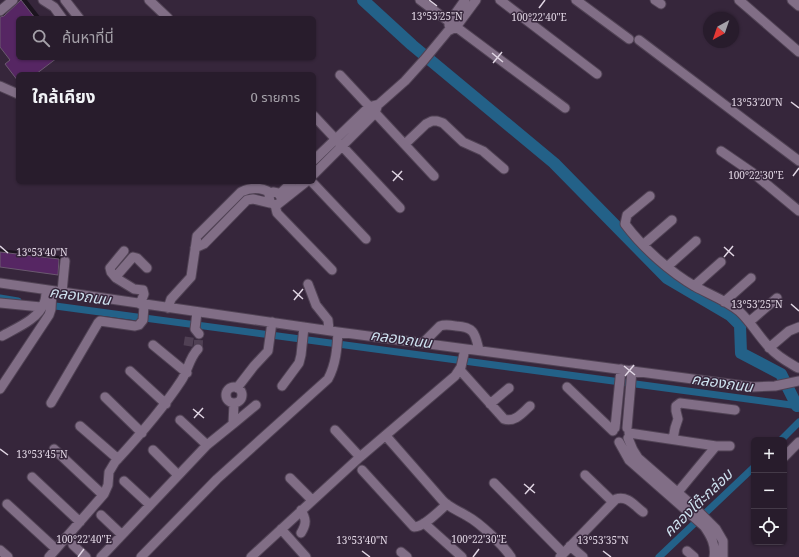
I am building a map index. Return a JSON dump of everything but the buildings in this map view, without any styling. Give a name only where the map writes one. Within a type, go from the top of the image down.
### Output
[{"type":"street","points":[[0,11],[13,0]]},
{"type":"street","points":[[43,0],[55,3],[61,16]]},
{"type":"street","points":[[65,0],[77,16]]},
{"type":"street","points":[[149,0],[166,16]]},
{"type":"street","points":[[420,0],[451,26],[566,108]]},
{"type":"street","points":[[451,26],[465,0]]},
{"type":"street","points":[[316,158],[338,142],[405,81],[451,26],[476,0]]},
{"type":"street","points":[[500,0],[510,3],[597,74]]},
{"type":"street","points":[[576,0],[629,38]]},
{"type":"street","points":[[739,0],[799,51]]},
{"type":"street","points":[[792,0],[799,6]]},
{"type":"street","points":[[639,40],[799,161]]},
{"type":"street","points":[[340,75],[374,108],[434,176]]},
{"type":"street","points":[[0,86],[16,92]]},
{"type":"street","points":[[316,118],[400,208]]},
{"type":"street","points":[[405,144],[426,124],[432,121],[437,121],[443,123],[463,142],[483,151],[504,169]]},
{"type":"street","points":[[316,171],[338,142]]},
{"type":"street","points":[[721,151],[753,172],[799,211]]},
{"type":"street","points":[[275,199],[290,184]]},
{"type":"street","points":[[195,248],[204,244],[247,200],[253,198],[275,199],[302,184]]},
{"type":"street","points":[[314,184],[366,239]]},
{"type":"street","points":[[168,308],[171,299],[191,277],[197,236],[248,185],[264,189],[275,199],[277,213],[332,270]]},
{"type":"street","points":[[650,196],[627,216],[625,224],[644,245],[694,286],[738,310],[778,356],[798,368]]},
{"type":"street","points":[[644,245],[672,220]]},
{"type":"street","points":[[668,266],[696,241]]},
{"type":"street","points":[[52,403],[100,321],[135,326],[139,325],[143,320],[143,290],[134,289],[116,278],[111,272],[110,268],[124,251]]},
{"type":"street","points":[[116,278],[133,257],[137,258],[147,268]]},
{"type":"street","points":[[0,389],[31,343],[65,261]]},
{"type":"street","points":[[694,286],[721,262]]},
{"type":"street","points":[[724,302],[751,278]]},
{"type":"street","points":[[0,283],[142,306],[168,308],[269,325],[423,343],[465,351],[479,350],[620,372],[753,386],[775,386],[797,381]]},
{"type":"street","points":[[141,557],[217,479],[324,383],[333,370],[337,351],[335,333],[328,320],[316,304],[308,284]]},
{"type":"street","points":[[749,322],[777,298]]},
{"type":"street","points":[[0,303],[45,307]]},
{"type":"street","points":[[2,336],[28,321],[45,307]]},
{"type":"street","points":[[195,331],[197,314]]},
{"type":"street","points":[[234,424],[234,403],[242,397],[240,390],[237,388],[260,359],[266,342],[269,325]]},
{"type":"street","points":[[423,343],[440,326],[466,327],[475,334],[479,350]]},
{"type":"street","points":[[770,348],[789,331],[799,327]]},
{"type":"street","points":[[282,386],[299,363],[304,329]]},
{"type":"street","points":[[154,345],[187,373]]},
{"type":"street","points":[[49,557],[103,495],[108,485],[108,472],[166,404],[187,373],[195,351],[188,346]]},
{"type":"street","points":[[252,556],[312,500],[460,369],[465,351]]},
{"type":"street","points":[[460,369],[504,419],[508,420],[516,418],[530,406]]},
{"type":"street","points":[[130,371],[166,404]]},
{"type":"street","points":[[620,372],[613,436],[619,442],[629,460],[675,495],[707,524],[716,529],[723,541],[724,557]]},
{"type":"street","points":[[632,373],[628,433],[633,450],[638,458],[675,495]]},
{"type":"street","points":[[567,387],[614,429]]},
{"type":"street","points":[[490,404],[509,388]]},
{"type":"street","points":[[105,397],[142,433]]},
{"type":"street","points":[[617,402],[629,404]]},
{"type":"street","points":[[673,439],[678,419],[676,406],[680,403],[735,410]]},
{"type":"street","points":[[101,557],[207,445],[256,405]]},
{"type":"street","points":[[180,420],[207,445]]},
{"type":"street","points":[[80,426],[118,459]]},
{"type":"street","points":[[614,429],[620,426],[628,433],[716,446],[730,446]]},
{"type":"street","points":[[335,430],[360,457]]},
{"type":"street","points":[[619,442],[624,442],[628,433]]},
{"type":"street","points":[[386,436],[447,504],[477,522],[511,557]]},
{"type":"street","points":[[787,454],[799,442]]},
{"type":"street","points":[[675,495],[716,446]]},
{"type":"street","points":[[54,450],[103,495]]},
{"type":"street","points":[[153,450],[178,475]]},
{"type":"street","points":[[362,470],[412,526],[419,527],[447,504]]},
{"type":"street","points":[[585,474],[613,502]]},
{"type":"street","points":[[32,477],[80,522]]},
{"type":"street","points":[[290,478],[312,500]]},
{"type":"street","points":[[124,481],[150,505]]},
{"type":"street","points":[[494,483],[562,555],[616,499],[626,499],[643,512]]},
{"type":"street","points":[[7,504],[56,549]]},
{"type":"street","points":[[301,510],[306,520],[306,525],[301,533]]},
{"type":"street","points":[[101,515],[122,535]]},
{"type":"street","points":[[424,523],[462,557]]},
{"type":"street","points":[[707,524],[715,552],[714,557]]},
{"type":"street","points":[[280,529],[306,557]]},
{"type":"street","points":[[73,545],[86,557]]},
{"type":"street","points":[[570,546],[583,557]]},
{"type":"street","points":[[0,550],[8,557]]},
{"type":"waterway","points":[[363,0],[412,45],[554,163],[667,278],[730,315],[740,325],[741,353],[781,374],[797,406]]},
{"type":"waterway","name":"คลองถนน","points":[[0,298],[18,301]]},
{"type":"waterway","name":"คลองถนน","points":[[48,305],[799,406]]},
{"type":"waterway","name":"คลองโต๊ะกล่อม","points":[[784,437],[799,422]]},
{"type":"waterway","name":"คลองโต๊ะกล่อม","points":[[659,557],[751,470]]},
{"type":"tunnel","points":[[188,346],[190,333]]},
{"type":"tunnel","points":[[198,349],[199,334]]}]
